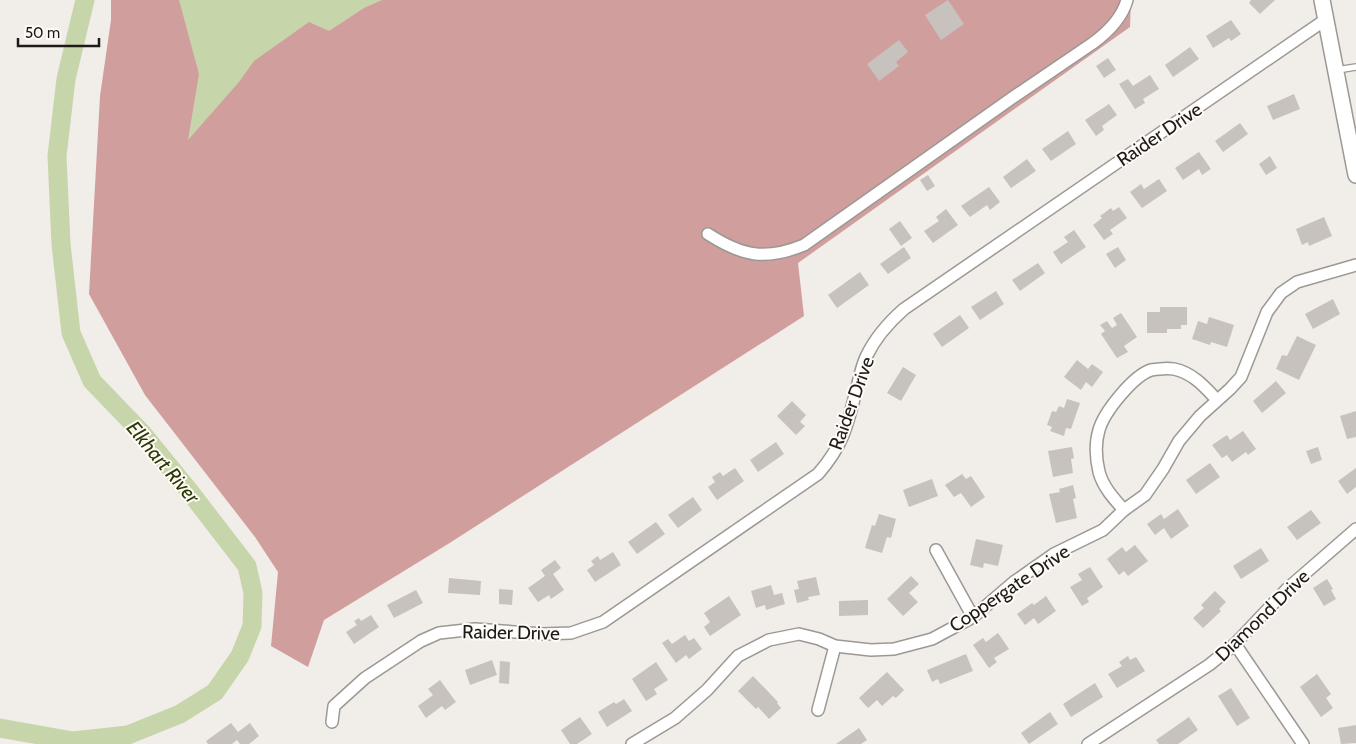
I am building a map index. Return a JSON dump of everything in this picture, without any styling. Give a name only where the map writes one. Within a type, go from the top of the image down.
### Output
[{"type":"street","points":[[708,234],[736,250],[764,255],[792,249],[804,244],[1106,34],[1116,22],[1128,0]]},
{"type":"street","points":[[1322,0],[1356,175]]},
{"type":"street","name":"Raider Drive","points":[[332,722],[334,706],[366,678],[421,641],[439,633],[474,628],[543,634],[571,633],[603,622],[818,474],[832,458],[843,438],[865,359],[877,338],[890,321],[912,303],[1325,20]]},
{"type":"street","name":"Coppergate Drive","points":[[632,744],[675,718],[707,690],[738,656],[769,640],[799,634],[819,639],[835,646],[871,650],[894,649],[932,639],[973,617],[1014,582],[1054,554],[1103,530],[1124,510],[1145,494],[1179,441],[1200,416],[1241,376],[1267,312],[1281,293],[1297,282],[1356,266]]},
{"type":"street","points":[[1124,510],[1110,495],[1099,473],[1096,448],[1099,429],[1109,410],[1135,380],[1151,370],[1173,368],[1188,374],[1201,382],[1217,400]]},
{"type":"street","name":"Diamond Drive","points":[[1088,744],[1210,665],[1235,644],[1287,589],[1356,529]]},
{"type":"street","points":[[936,550],[973,617]]},
{"type":"street","points":[[1235,644],[1303,744]]},
{"type":"street","points":[[818,710],[835,646]]},
{"type":"lane","points":[[1335,70],[1356,67]]},
{"type":"shaded area","points":[[111,0],[1131,0],[1130,27],[798,263],[804,316],[448,544],[324,620],[308,667],[271,646],[278,572],[255,537],[145,395],[89,294],[100,96],[111,20]]},
{"type":"shaded area","points":[[179,0],[382,0],[364,8],[329,31],[309,22],[254,61],[239,82],[188,140],[199,74]]},
{"type":"building","points":[[948,0],[964,24],[941,40],[925,15]]},
{"type":"building","points":[[1251,0],[1275,0],[1260,14],[1249,3]]},
{"type":"building","points":[[1231,20],[1241,34],[1231,41],[1229,38],[1213,48],[1206,36]]},
{"type":"building","points":[[899,40],[908,52],[896,62],[899,66],[879,81],[867,64]]},
{"type":"building","points":[[1190,47],[1199,59],[1173,77],[1165,65]]},
{"type":"building","points":[[1108,58],[1116,70],[1104,78],[1096,66]]},
{"type":"building","points":[[1150,75],[1159,89],[1143,99],[1145,103],[1135,109],[1119,84],[1128,79],[1133,86]]},
{"type":"building","points":[[1294,94],[1300,109],[1273,120],[1267,106]]},
{"type":"building","points":[[1109,104],[1117,115],[1102,126],[1104,130],[1096,136],[1085,120]]},
{"type":"building","points":[[1240,123],[1248,134],[1223,152],[1215,141]]},
{"type":"building","points":[[1068,131],[1076,144],[1051,161],[1042,149]]},
{"type":"building","points":[[1199,152],[1211,169],[1202,175],[1199,169],[1183,180],[1175,168]]},
{"type":"building","points":[[1270,156],[1277,168],[1266,175],[1259,164]]},
{"type":"building","points":[[1027,159],[1036,171],[1011,188],[1003,177]]},
{"type":"building","points":[[928,175],[935,186],[927,191],[920,180]]},
{"type":"building","points":[[1159,179],[1167,191],[1142,208],[1130,192],[1141,184],[1144,189]]},
{"type":"building","points":[[989,187],[1000,202],[990,210],[987,205],[970,217],[961,206]]},
{"type":"building","points":[[1119,207],[1127,218],[1110,230],[1113,234],[1104,240],[1093,225],[1102,218],[1100,216],[1111,208],[1113,211]]},
{"type":"building","points":[[946,209],[958,225],[933,243],[924,231],[939,221],[936,217]]},
{"type":"building","points":[[1324,217],[1332,236],[1309,246],[1308,242],[1302,245],[1296,229]]},
{"type":"building","points":[[900,221],[912,238],[901,246],[889,229]]},
{"type":"building","points":[[1074,230],[1086,247],[1061,264],[1053,252],[1068,242],[1064,237]]},
{"type":"building","points":[[904,247],[911,258],[888,274],[880,264]]},
{"type":"building","points":[[1118,247],[1126,260],[1115,268],[1106,254]]},
{"type":"building","points":[[1038,263],[1045,273],[1020,291],[1012,280]]},
{"type":"building","points":[[860,272],[869,285],[837,308],[828,295]]},
{"type":"building","points":[[996,291],[1004,304],[980,320],[971,307]]},
{"type":"building","points":[[1333,299],[1340,314],[1313,329],[1305,314]]},
{"type":"building","points":[[1160,307],[1187,307],[1187,325],[1181,325],[1181,329],[1167,329],[1167,333],[1147,333],[1147,312],[1160,312]]},
{"type":"building","points":[[1121,313],[1137,337],[1124,346],[1128,352],[1117,358],[1101,334],[1105,331],[1100,325],[1107,321],[1112,328],[1117,325],[1113,318]]},
{"type":"building","points":[[960,315],[969,328],[942,347],[933,334]]},
{"type":"building","points":[[1209,317],[1234,325],[1227,347],[1211,342],[1210,345],[1192,339],[1198,321],[1207,324]]},
{"type":"building","points":[[1297,336],[1316,345],[1299,380],[1276,369],[1282,355],[1287,356]]},
{"type":"building","points":[[1077,360],[1088,369],[1092,364],[1103,372],[1092,387],[1086,382],[1081,390],[1064,377]]},
{"type":"building","points":[[903,367],[916,375],[901,401],[887,393]]},
{"type":"building","points":[[1276,381],[1286,393],[1262,413],[1253,401]]},
{"type":"building","points":[[1067,399],[1080,403],[1071,429],[1066,428],[1064,436],[1050,431],[1052,427],[1047,425],[1052,411],[1056,412],[1059,406],[1064,408]]},
{"type":"building","points":[[792,401],[806,415],[800,422],[805,426],[796,435],[777,416]]},
{"type":"building","points":[[1356,411],[1356,437],[1347,439],[1340,416]]},
{"type":"building","points":[[1243,431],[1256,449],[1248,455],[1246,452],[1232,462],[1227,455],[1222,458],[1212,445],[1227,435],[1230,440]]},
{"type":"building","points":[[776,442],[784,454],[758,472],[750,460]]},
{"type":"building","points":[[1072,447],[1074,458],[1071,459],[1073,473],[1053,477],[1048,451]]},
{"type":"building","points":[[1318,447],[1322,460],[1311,464],[1306,451]]},
{"type":"building","points":[[1210,463],[1220,477],[1196,494],[1186,480]]},
{"type":"building","points":[[735,468],[744,481],[717,500],[708,487],[715,482],[712,477],[720,472],[723,476]]},
{"type":"building","points":[[1356,468],[1356,487],[1347,494],[1338,481]]},
{"type":"building","points":[[962,474],[966,479],[971,476],[985,497],[971,507],[961,493],[954,497],[945,485]]},
{"type":"building","points":[[932,479],[938,496],[909,507],[903,490]]},
{"type":"building","points":[[1073,485],[1076,498],[1073,499],[1077,518],[1056,523],[1049,494],[1060,492],[1059,489]]},
{"type":"building","points":[[693,497],[702,510],[678,528],[668,515]]},
{"type":"building","points":[[1178,509],[1189,526],[1171,539],[1164,528],[1155,535],[1147,524],[1161,514],[1164,519]]},
{"type":"building","points":[[1311,510],[1321,523],[1297,540],[1287,527]]},
{"type":"building","points":[[879,514],[896,519],[891,538],[887,537],[882,553],[865,548],[872,525],[875,526]]},
{"type":"building","points":[[656,522],[665,534],[637,554],[628,542]]},
{"type":"building","points":[[976,539],[1003,545],[998,566],[984,563],[983,568],[970,565]]},
{"type":"building","points":[[1135,545],[1148,561],[1128,576],[1124,571],[1119,575],[1107,559],[1122,547],[1126,552]]},
{"type":"building","points":[[1261,548],[1269,561],[1241,579],[1233,566]]},
{"type":"building","points":[[613,552],[621,565],[595,582],[587,570],[594,565],[591,561],[598,556],[600,560]]},
{"type":"building","points":[[555,560],[561,568],[553,574],[564,590],[551,599],[549,595],[538,602],[528,588],[545,576],[541,570]]},
{"type":"building","points":[[1090,567],[1103,587],[1087,598],[1089,602],[1082,606],[1070,587],[1082,580],[1078,574]]},
{"type":"building","points":[[911,576],[919,584],[909,593],[918,602],[903,616],[887,599]]},
{"type":"building","points":[[816,577],[820,595],[808,597],[809,600],[797,603],[794,590],[799,589],[797,581]]},
{"type":"building","points":[[449,578],[481,581],[480,595],[448,593]]},
{"type":"building","points":[[1327,579],[1336,599],[1324,606],[1313,588]]},
{"type":"building","points":[[771,585],[774,595],[782,593],[785,604],[766,610],[765,605],[756,608],[751,591]]},
{"type":"building","points":[[499,589],[513,590],[512,605],[499,604]]},
{"type":"building","points":[[416,590],[423,603],[394,618],[387,605]]},
{"type":"building","points":[[1215,591],[1226,602],[1219,609],[1221,611],[1203,628],[1193,618],[1204,608],[1201,605]]},
{"type":"building","points":[[729,596],[741,615],[710,636],[704,627],[710,622],[704,613]]},
{"type":"building","points":[[1046,596],[1056,611],[1038,624],[1034,618],[1025,625],[1017,614]]},
{"type":"building","points":[[868,600],[868,615],[839,616],[839,601]]},
{"type":"building","points":[[371,615],[379,627],[354,644],[346,632],[357,625],[354,621],[359,618],[361,621]]},
{"type":"building","points":[[998,633],[1009,649],[994,658],[997,662],[989,668],[973,645],[983,638],[986,642]]},
{"type":"building","points":[[685,635],[689,641],[694,638],[702,649],[689,659],[686,655],[676,663],[662,643],[668,639],[672,644]]},
{"type":"building","points":[[966,654],[973,671],[940,684],[938,679],[932,682],[927,670]]},
{"type":"building","points":[[1128,656],[1130,660],[1136,657],[1145,671],[1117,688],[1108,674],[1122,666],[1119,662]]},
{"type":"building","points":[[492,660],[497,675],[470,685],[465,670]]},
{"type":"building","points":[[500,661],[510,662],[509,684],[499,683]]},
{"type":"building","points":[[656,662],[668,680],[654,689],[657,694],[646,701],[632,679]]},
{"type":"building","points":[[887,672],[904,690],[896,698],[893,696],[882,706],[877,700],[868,708],[859,698]]},
{"type":"building","points":[[1317,674],[1331,694],[1326,698],[1333,708],[1321,717],[1300,687]]},
{"type":"building","points":[[753,676],[778,702],[781,708],[769,719],[758,707],[756,709],[738,691]]},
{"type":"building","points":[[440,680],[456,702],[445,710],[442,706],[426,718],[418,706],[433,695],[428,689]]},
{"type":"building","points":[[1095,683],[1103,697],[1071,717],[1063,704]]},
{"type":"building","points":[[1231,688],[1250,718],[1237,726],[1218,696]]},
{"type":"building","points":[[624,699],[632,711],[607,727],[598,712],[614,702],[616,704]]},
{"type":"building","points":[[1050,712],[1058,724],[1029,744],[1021,733]]},
{"type":"building","points":[[580,717],[592,734],[577,744],[570,744],[561,730]]},
{"type":"building","points":[[1189,717],[1198,730],[1178,744],[1159,744],[1156,740]]},
{"type":"building","points":[[231,723],[238,732],[250,723],[259,736],[249,744],[240,744],[237,740],[232,744],[208,744],[206,741]]},
{"type":"building","points":[[1356,725],[1356,743],[1341,744],[1338,728]]},
{"type":"building","points":[[859,728],[867,740],[861,744],[836,744]]},
{"type":"waterway","name":"Elkhart River","points":[[0,728],[73,741],[128,735],[180,714],[215,692],[240,656],[252,626],[253,593],[247,566],[142,433],[92,381],[71,333],[61,244],[57,156],[66,79],[85,0]]}]
